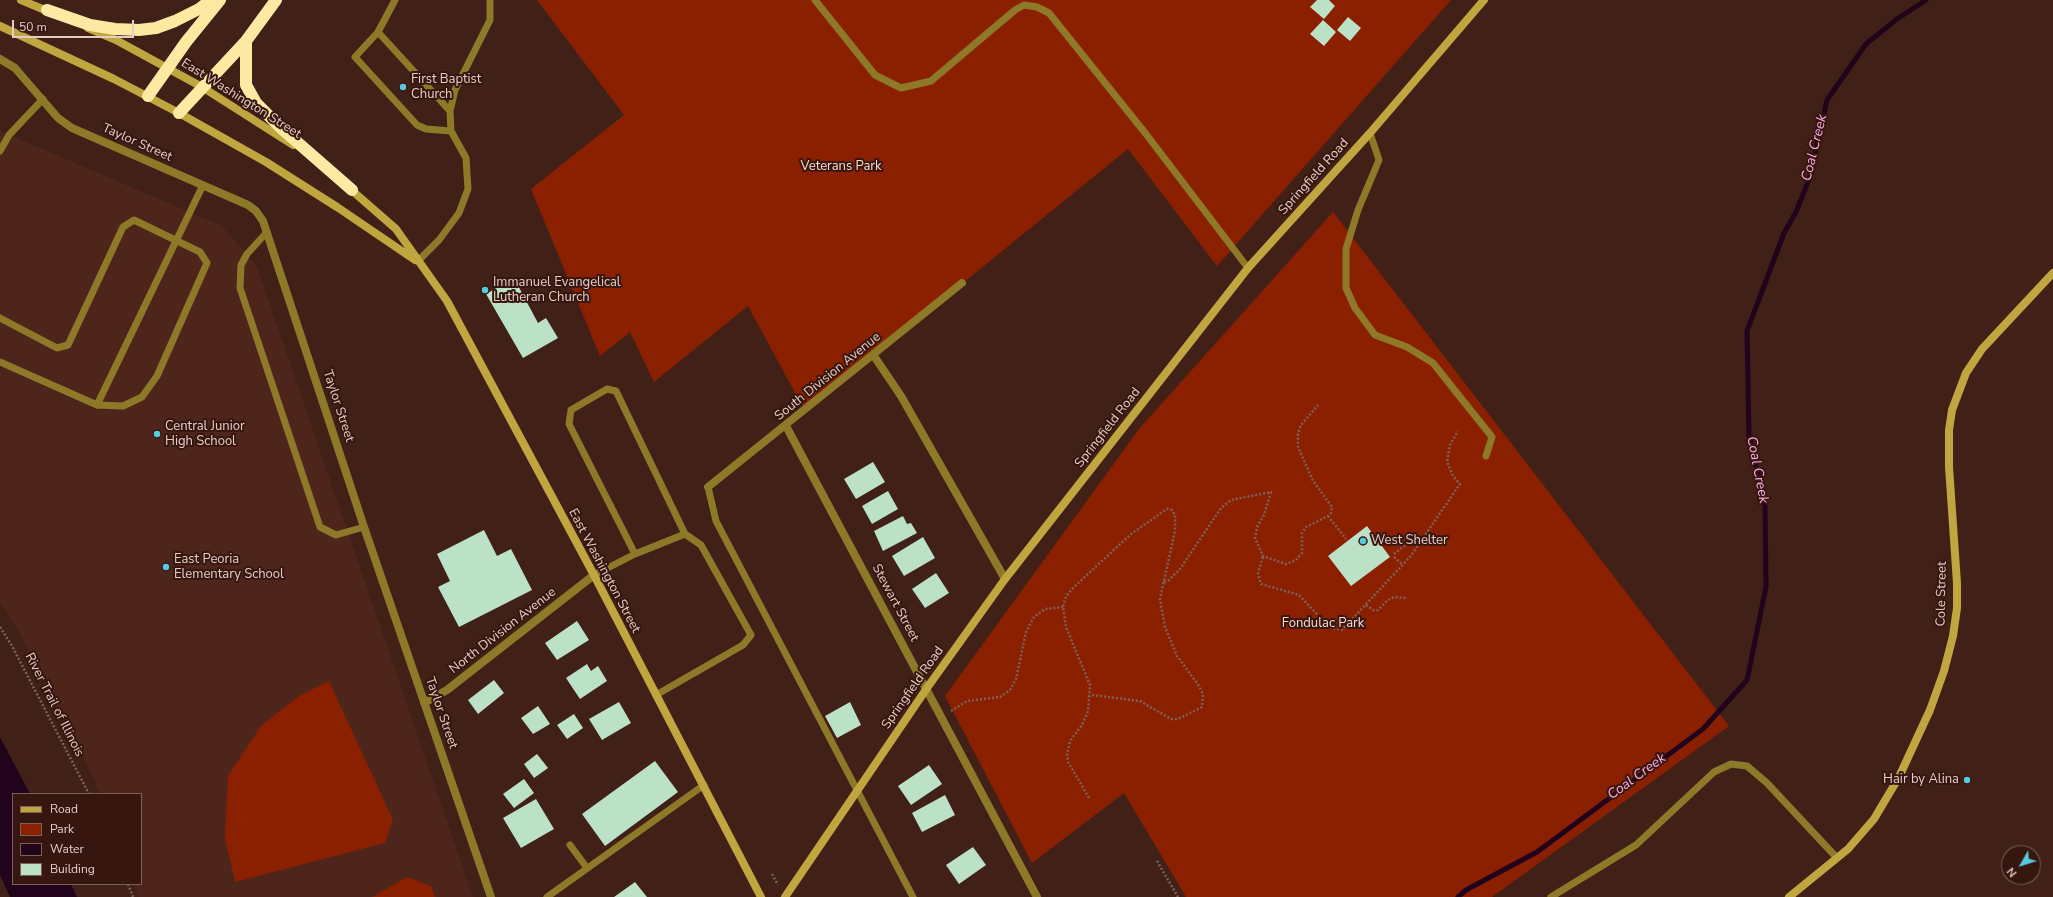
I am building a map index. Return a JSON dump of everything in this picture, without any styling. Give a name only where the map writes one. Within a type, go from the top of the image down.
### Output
[{"type":"highway","points":[[46,10],[90,25],[115,29],[139,30],[156,28],[175,22],[199,9],[211,0]]},
{"type":"highway","points":[[148,96],[167,68],[220,0]]},
{"type":"highway","points":[[178,113],[246,41],[276,0]]},
{"type":"highway","points":[[246,41],[246,85],[256,103],[281,128],[352,190]]},
{"type":"main road","name":"East Washington Street","points":[[21,0],[116,40],[202,87],[272,130],[352,190],[396,229],[447,301],[594,576],[761,897]]},
{"type":"main road","name":"Springfield Road","points":[[785,897],[927,688],[1005,579],[1248,268],[1370,132],[1484,0]]},
{"type":"main road","name":"East Washington Street","points":[[0,26],[148,96],[272,166],[418,261]]},
{"type":"main road","name":"Cole Street","points":[[1789,897],[1837,858],[1863,833],[1885,803],[1930,710],[1946,664],[1953,636],[1957,608],[1957,583],[1949,467],[1949,430],[1958,390],[1966,373],[1982,349],[2053,273]]},
{"type":"street","name":"Taylor Street","points":[[0,59],[15,68],[58,118],[72,128],[252,208],[263,221],[364,527],[491,897]]},
{"type":"street","name":"South Division Avenue","points":[[708,487],[874,356],[962,283]]},
{"type":"street","points":[[874,356],[902,396],[1005,579]]},
{"type":"street","name":"Stewart Street","points":[[786,426],[927,688],[1037,897]]},
{"type":"street","name":"North Division Avenue","points":[[424,703],[447,690],[594,576]]},
{"type":"lane","points":[[395,0],[378,32],[355,57],[417,125],[426,129],[451,131]]},
{"type":"lane","points":[[418,261],[439,240],[459,213],[468,189],[466,158],[451,131],[450,111],[455,90],[490,20],[490,0]]},
{"type":"lane","points":[[815,0],[875,75],[901,88],[931,81],[1014,10],[1024,5],[1037,7],[1049,13],[1146,134],[1248,268]]},
{"type":"lane","points":[[378,32],[450,111]]},
{"type":"lane","points":[[0,151],[9,135],[43,99]]},
{"type":"lane","points":[[1370,132],[1379,160],[1358,210],[1346,249],[1346,288],[1355,308],[1375,335],[1407,347],[1433,363],[1492,437],[1486,456]]},
{"type":"lane","points":[[97,405],[203,185]]},
{"type":"lane","points":[[0,318],[57,348],[68,345],[122,227],[134,220],[200,252],[207,263],[157,376],[142,398],[123,406],[97,405],[0,362]]},
{"type":"lane","points":[[267,232],[247,254],[241,265],[240,288],[320,527],[336,535],[364,527]]},
{"type":"lane","points":[[635,554],[569,424],[571,410],[607,389],[616,390],[685,534],[701,546],[751,634],[742,646],[656,694]]},
{"type":"lane","points":[[708,487],[716,521],[913,897]]},
{"type":"lane","points":[[594,576],[635,554],[685,534]]},
{"type":"lane","points":[[1551,897],[1636,845],[1714,772],[1731,764],[1747,766],[1767,783],[1837,858]]},
{"type":"lane","points":[[547,897],[704,785]]},
{"type":"lane","points":[[570,845],[586,868]]},
{"type":"path","points":[[1263,556],[1286,564],[1296,560],[1302,553],[1302,533],[1306,527],[1331,513],[1332,507],[1313,481],[1298,447],[1298,434],[1301,425],[1318,405]]},
{"type":"path","points":[[1163,582],[1169,580],[1180,569],[1221,508],[1231,500],[1271,492],[1264,515],[1257,527],[1255,538],[1263,556],[1258,574],[1261,584],[1299,595],[1329,628],[1342,630],[1403,565],[1420,544],[1460,484],[1453,476],[1447,462],[1450,445],[1458,431]]},
{"type":"path","points":[[1089,798],[1068,762],[1067,754],[1070,741],[1082,725],[1088,711],[1091,695],[1090,685],[1072,645],[1066,627],[1063,607],[1066,596],[1131,534],[1167,509],[1172,510],[1175,515],[1175,531],[1160,599],[1165,627],[1178,656],[1203,694],[1202,707],[1178,719],[1171,719],[1140,701],[1091,695]]},
{"type":"path","points":[[1328,516],[1346,539]]},
{"type":"path","points":[[1403,565],[1394,555],[1410,541],[1420,544]]},
{"type":"path","points":[[1366,605],[1372,610],[1378,610],[1388,600],[1394,597],[1406,598]]},
{"type":"path","points":[[950,712],[967,700],[1000,697],[1010,690],[1016,680],[1026,632],[1034,617],[1045,609],[1063,607]]},
{"type":"path","name":"River Trail of Illinois","points":[[0,627],[12,646],[88,793]]},
{"type":"path","points":[[1157,861],[1178,897]]},
{"type":"path","points":[[772,874],[780,888]]},
{"type":"path","points":[[772,885],[776,880]]},
{"type":"path","points":[[128,885],[133,897]]},
{"type":"shaded area","name":"Central Junior High School","points":[[0,131],[222,226],[257,267],[473,897],[138,897],[134,885],[142,885],[142,793],[100,793],[93,777],[21,635],[0,602]]},
{"type":"green space","name":"Veterans Park","points":[[537,0],[1451,0],[1217,266],[1128,149],[805,411],[748,306],[654,382],[630,332],[600,356],[531,189],[624,115]]},
{"type":"green space","name":"Fondulac Park","points":[[1333,212],[1729,726],[1492,897],[1186,897],[1124,793],[1032,863],[945,696],[1139,429]]},
{"type":"green space","points":[[329,681],[393,820],[385,843],[235,882],[225,838],[228,776],[261,726],[299,696]]},
{"type":"green space","points":[[407,877],[431,886],[435,897],[372,897]]},
{"type":"water","points":[[0,737],[29,793],[12,793],[12,885],[71,885],[77,897],[10,897],[0,875]]},
{"type":"building","points":[[1317,0],[1329,0],[1335,6],[1324,19],[1310,7]]},
{"type":"building","points":[[1348,17],[1361,28],[1350,41],[1337,30]]},
{"type":"building","points":[[1323,20],[1336,32],[1324,46],[1310,34]]},
{"type":"building","points":[[514,278],[538,323],[546,318],[558,338],[523,358],[486,294]]},
{"type":"building","points":[[873,462],[885,482],[856,499],[844,479]]},
{"type":"building","points":[[888,491],[898,509],[872,524],[862,506]]},
{"type":"building","points":[[903,516],[907,524],[911,523],[917,533],[883,551],[874,531]]},
{"type":"building","name":"West Shelter","points":[[1367,526],[1390,557],[1351,586],[1328,556]]},
{"type":"building","points":[[484,530],[497,556],[511,549],[532,590],[459,627],[438,587],[450,581],[437,554]]},
{"type":"building","points":[[923,537],[935,558],[904,576],[892,556]]},
{"type":"building","points":[[936,573],[949,593],[925,608],[912,589]]},
{"type":"building","points":[[577,621],[589,640],[557,660],[545,643]]},
{"type":"building","points":[[587,664],[591,671],[598,666],[607,681],[580,699],[566,678]]},
{"type":"building","points":[[494,680],[504,693],[478,714],[468,700]]},
{"type":"building","points":[[619,702],[631,723],[602,740],[589,719]]},
{"type":"building","points":[[850,702],[861,725],[837,738],[825,716]]},
{"type":"building","points":[[538,706],[550,724],[533,734],[521,718]]},
{"type":"building","points":[[574,714],[583,728],[567,739],[557,725]]},
{"type":"building","points":[[537,754],[548,768],[534,778],[524,764]]},
{"type":"building","points":[[655,761],[678,792],[605,846],[582,814]]},
{"type":"building","points":[[929,765],[942,784],[911,805],[898,786]]},
{"type":"building","points":[[524,779],[534,793],[514,808],[503,794]]},
{"type":"building","points":[[945,795],[955,815],[922,832],[912,813]]},
{"type":"building","points":[[536,799],[554,829],[521,848],[503,818]]},
{"type":"building","points":[[973,847],[986,865],[959,884],[946,865]]},
{"type":"building","points":[[635,882],[647,897],[614,897]]},
{"type":"waterway","name":"Coal Creek","points":[[1458,897],[1466,890],[1537,852],[1703,729],[1747,680],[1766,587],[1765,502],[1749,436],[1747,331],[1784,233],[1796,212],[1810,177],[1827,100],[1866,44],[1897,19],[1926,0]]},
{"type":"place","name":"First Baptist Church","points":[[403,87]]},
{"type":"place","name":"Immanuel Evangelical Lutheran Church","points":[[485,290]]},
{"type":"place","name":"Central Junior High School","points":[[157,434]]},
{"type":"place","name":"West Shelter","points":[[1363,541]]},
{"type":"place","name":"East Peoria Elementary School","points":[[166,567]]},
{"type":"place","name":"Hair by Alina","points":[[1967,780]]}]
